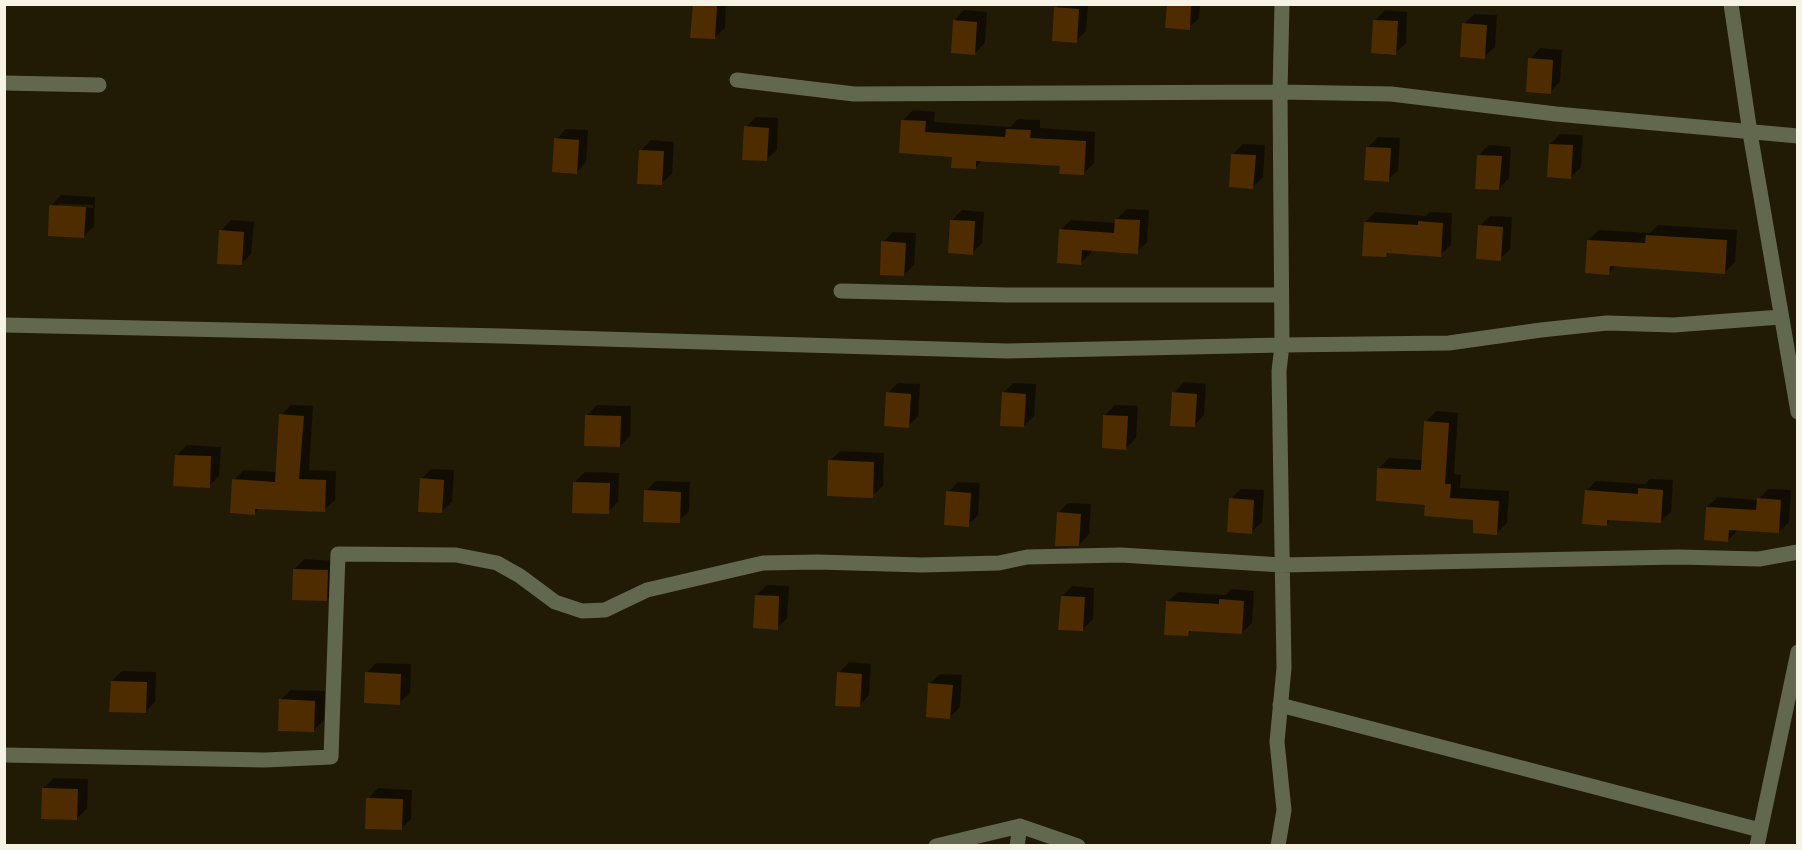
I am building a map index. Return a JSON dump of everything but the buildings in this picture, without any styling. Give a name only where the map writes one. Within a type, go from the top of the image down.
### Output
[{"type":"street","points":[[1278,846],[1284,810],[1277,742],[1284,668],[1279,371],[1282,345],[1280,92],[1282,4]]},
{"type":"street","points":[[1731,4],[1781,317],[1794,364],[1797,412]]},
{"type":"street","points":[[737,80],[854,94],[1280,92],[1391,94],[1556,114],[1797,136]]},
{"type":"street","points":[[4,83],[99,86]]},
{"type":"street","points":[[841,291],[1007,295],[1281,295]]},
{"type":"street","points":[[4,325],[1007,351],[1449,344],[1607,323],[1674,325],[1781,317]]},
{"type":"street","points":[[4,755],[265,760],[331,756],[338,554],[456,555],[497,563],[520,576],[555,602],[582,611],[605,610],[647,590],[763,563],[922,565],[999,562],[1027,557],[1121,555],[1282,565],[1678,557],[1759,559],[1797,552]]},
{"type":"street","points":[[1757,846],[1797,652]]},
{"type":"street","points":[[1280,705],[1760,830]]},
{"type":"street","points":[[1017,846],[1020,826]]},
{"type":"street","points":[[936,846],[1020,826],[1078,846]]}]
